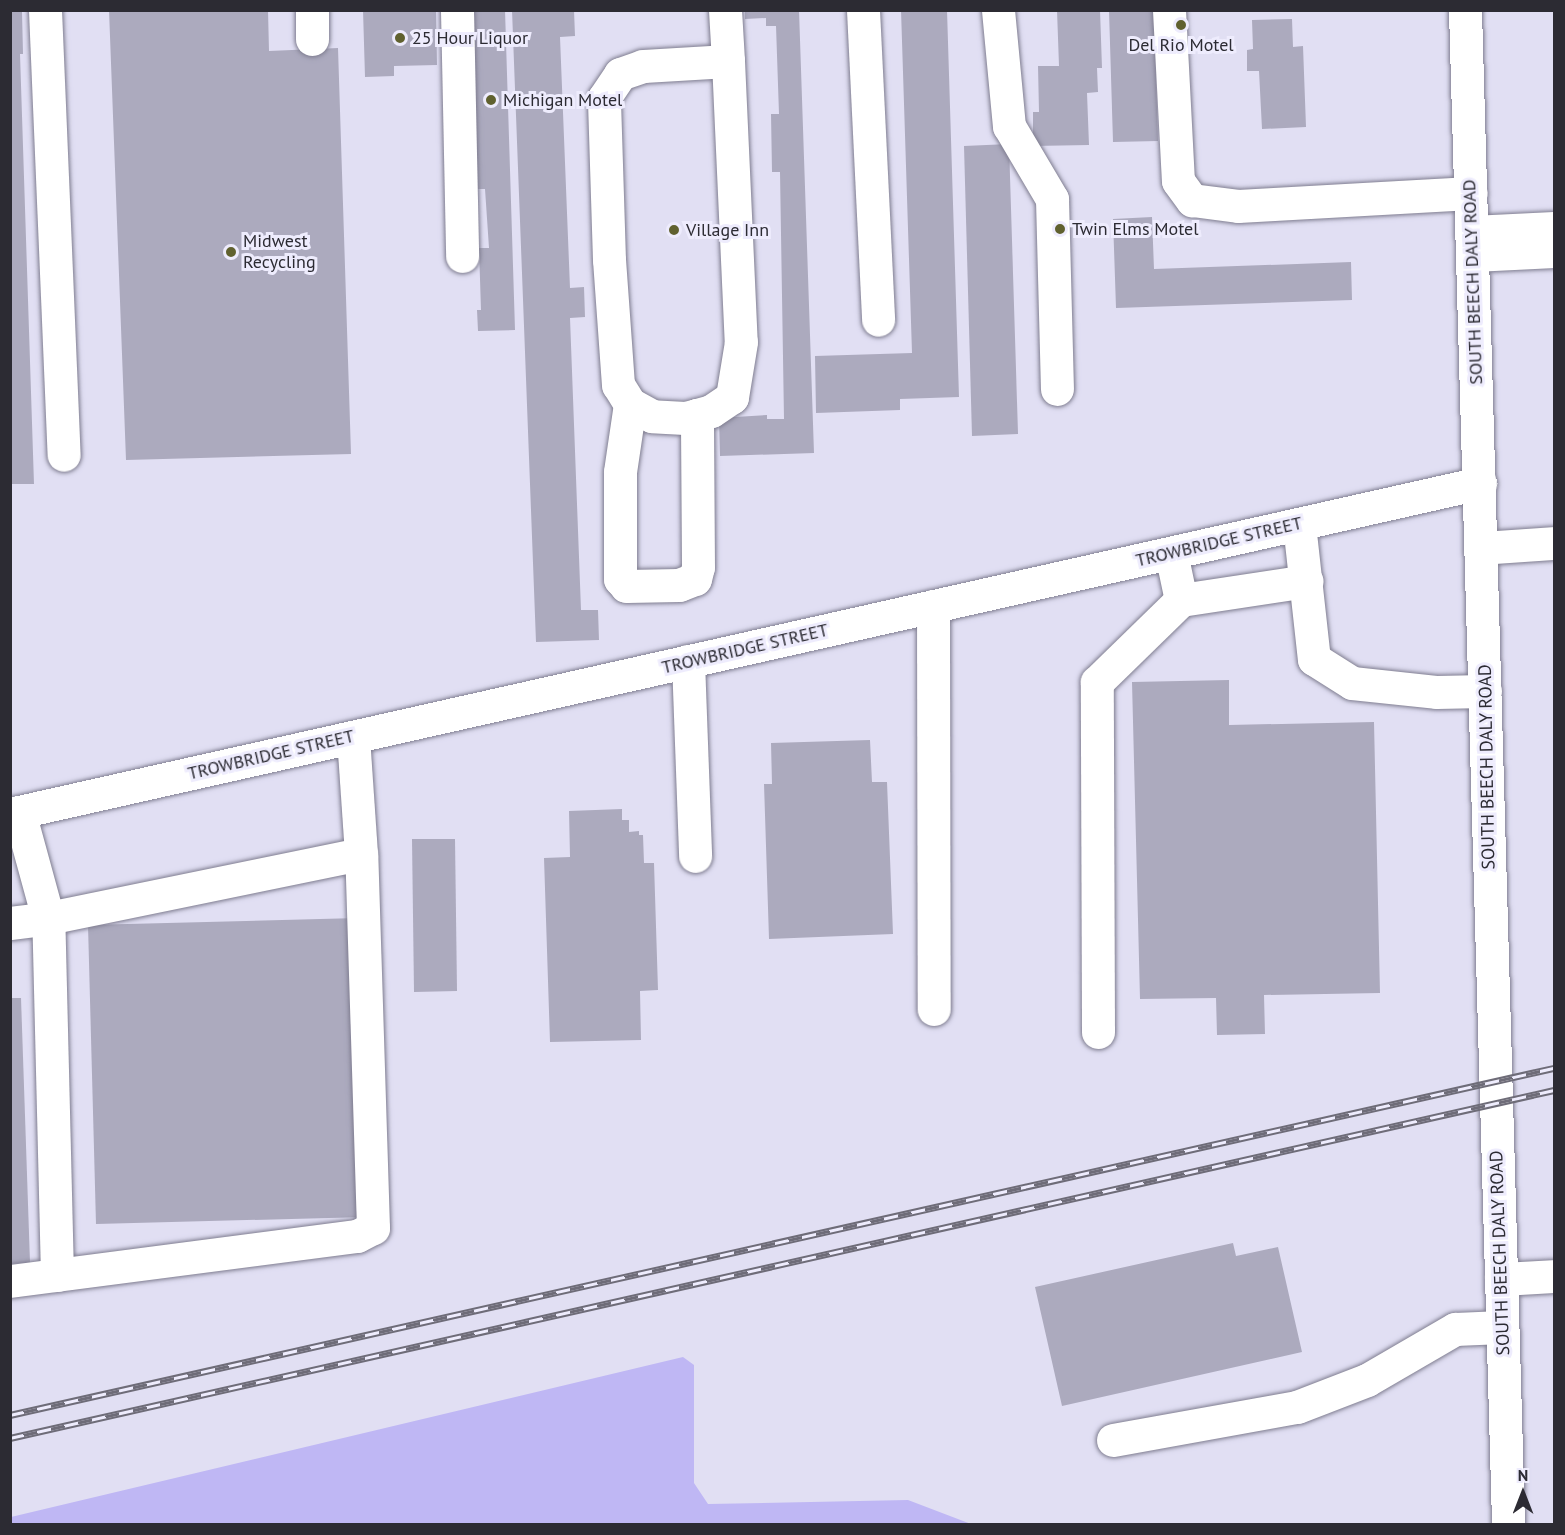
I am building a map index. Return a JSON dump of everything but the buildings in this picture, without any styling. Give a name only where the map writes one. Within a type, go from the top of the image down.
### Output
[{"type":"main road","points":[[45,10],[64,455]]},
{"type":"main road","points":[[457,10],[462,256]]},
{"type":"main road","points":[[725,10],[728,61],[741,342],[732,397],[711,411],[697,415],[684,418],[652,416],[630,404],[618,385],[609,260],[604,98],[620,74],[643,66],[728,61]]},
{"type":"main road","points":[[863,10],[878,320]]},
{"type":"main road","points":[[998,10],[1009,126],[1052,199],[1058,389]]},
{"type":"main road","points":[[1170,10],[1178,181],[1192,200],[1238,206],[1470,193]]},
{"type":"main road","name":"SOUTH BEECH DALY ROAD","points":[[1465,10],[1508,1524]]},
{"type":"main road","points":[[1472,244],[1554,228]]},
{"type":"main road","points":[[1472,244],[1554,251]]},
{"type":"main road","points":[[630,404],[620,472],[620,579],[627,586],[679,585],[695,579],[698,567],[697,415]]},
{"type":"main road","name":"TROWBRIDGE STREET","points":[[15,813],[1480,483]]},
{"type":"main road","points":[[1299,524],[1314,659],[1352,683],[1436,692],[1485,691]]},
{"type":"main road","points":[[1481,548],[1554,543]]},
{"type":"main road","points":[[1171,553],[1181,600]]},
{"type":"main road","points":[[1098,1032],[1097,682],[1181,600],[1307,581]]},
{"type":"main road","points":[[933,606],[934,1009]]},
{"type":"main road","points":[[688,662],[695,856]]},
{"type":"main road","points":[[10,1281],[357,1236],[373,1228],[361,854],[353,737]]},
{"type":"main road","points":[[15,813],[48,918],[57,1275]]},
{"type":"main road","points":[[10,923],[48,918],[361,854]]},
{"type":"main road","points":[[1501,1279],[1554,1276]]},
{"type":"main road","points":[[1113,1440],[1297,1407],[1367,1380],[1455,1329],[1502,1327]]},
{"type":"shaded area","points":[[683,1357],[694,1365],[694,1483],[708,1504],[908,1500],[971,1524],[11,1524],[11,1517]]},
{"type":"railway","points":[[10,1415],[1554,1068]]},
{"type":"railway","points":[[10,1438],[1554,1090]]},
{"type":"place","name":"Del Rio Motel","points":[[1181,25]]},
{"type":"place","name":"25 Hour Liquor","points":[[400,38]]},
{"type":"place","name":"Michigan Motel","points":[[491,100]]},
{"type":"place","name":"Twin Elms Motel","points":[[1060,229]]},
{"type":"place","name":"Village Inn","points":[[674,230]]},
{"type":"place","name":"Midwest Recycling","points":[[231,252]]}]
